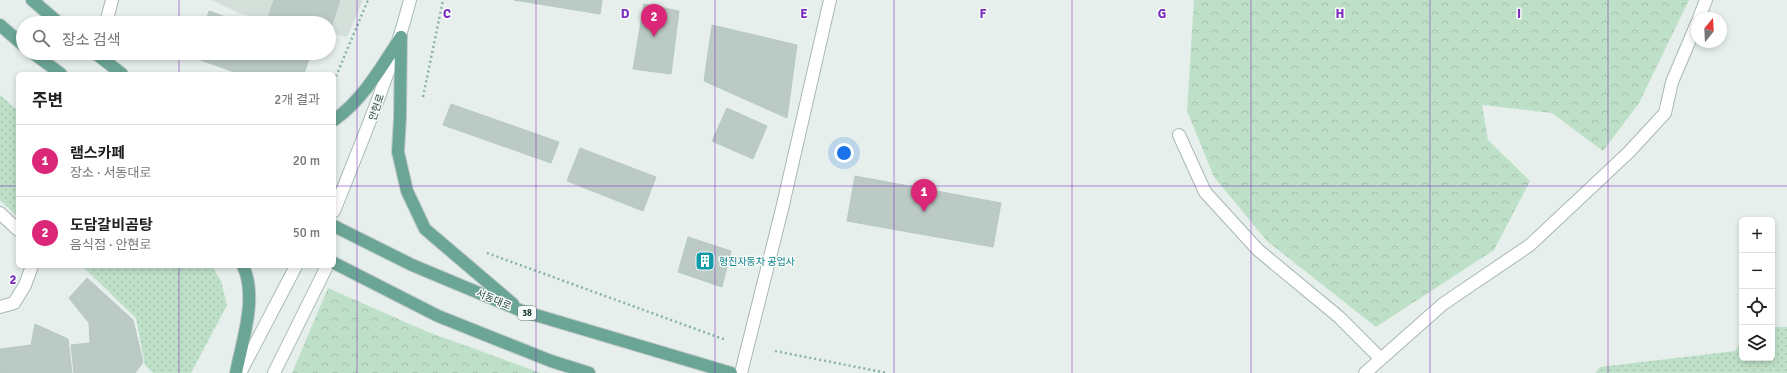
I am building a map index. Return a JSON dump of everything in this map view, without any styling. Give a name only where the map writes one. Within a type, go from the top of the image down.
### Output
[{"type":"main road","points":[[32,0],[51,16]]},
{"type":"main road","points":[[108,16],[112,0]]},
{"type":"main road","name":"안현로","points":[[336,206],[371,122],[401,37],[410,0]]},
{"type":"main road","points":[[741,373],[793,163],[830,0]]},
{"type":"main road","points":[[1701,12],[1706,0]]},
{"type":"main road","points":[[0,25],[16,39]]},
{"type":"main road","points":[[336,119],[342,115],[361,94],[401,37]]},
{"type":"main road","points":[[401,37],[398,152],[409,196],[425,229],[522,311]]},
{"type":"main road","points":[[1365,373],[1380,358],[1443,304],[1530,245],[1629,152],[1665,113],[1672,82],[1691,37]]},
{"type":"main road","points":[[42,60],[58,72]]},
{"type":"main road","points":[[105,60],[120,72]]},
{"type":"main road","points":[[1179,135],[1206,192],[1258,250],[1339,317],[1380,358]]},
{"type":"main road","points":[[0,213],[16,228]]},
{"type":"main road","name":"서동대로","points":[[336,227],[412,264],[522,311],[731,373]]},
{"type":"main road","points":[[336,264],[438,316],[551,361],[589,373]]},
{"type":"main road","points":[[0,307],[14,303],[25,285],[31,268]]},
{"type":"main road","points":[[236,373],[249,305],[250,290],[244,268]]},
{"type":"main road","points":[[240,373],[295,268]]},
{"type":"main road","points":[[274,373],[326,268]]},
{"type":"path","points":[[336,76],[368,0]]},
{"type":"path","points":[[422,99],[443,0]]},
{"type":"path","points":[[486,253],[726,340]]},
{"type":"path","points":[[775,351],[887,373]]},
{"type":"shaded area","points":[[212,0],[363,0],[347,37],[336,35],[336,16],[250,16],[241,14]]},
{"type":"green space","points":[[1194,0],[1689,0],[1639,103],[1603,151],[1552,113],[1482,105],[1488,140],[1530,181],[1494,250],[1376,327],[1267,241],[1214,177],[1187,111]]},
{"type":"green space","points":[[0,95],[16,109],[16,215],[0,200]]},
{"type":"green space","points":[[84,268],[213,268],[221,281],[227,305],[191,373],[153,373],[145,365],[136,318]]},
{"type":"green space","points":[[328,288],[428,332],[541,373],[292,373]]},
{"type":"green space","points":[[1775,327],[1787,327],[1787,373],[1595,373],[1600,367],[1735,351],[1739,345],[1739,361],[1775,361]]},
{"type":"building","points":[[274,0],[340,0],[335,16],[268,16]]},
{"type":"building","points":[[514,0],[602,0],[600,14]]},
{"type":"building","points":[[644,4],[679,11],[671,74],[633,69]]},
{"type":"building","points":[[209,11],[223,16],[207,16]]},
{"type":"building","points":[[712,25],[797,45],[787,118],[704,81]]},
{"type":"building","points":[[200,60],[309,60],[305,72],[234,72]]},
{"type":"building","points":[[451,104],[559,142],[551,163],[443,125]]},
{"type":"building","points":[[727,108],[767,126],[753,159],[712,141]]},
{"type":"building","points":[[580,148],[656,177],[643,211],[567,181]]},
{"type":"building","points":[[855,176],[1001,203],[993,247],[847,221]]},
{"type":"building","name":"형진자동차 공업사","points":[[688,237],[731,251],[722,287],[678,272]]},
{"type":"building","points":[[87,278],[133,320],[143,362],[135,373],[74,373],[71,345],[90,343],[89,323],[69,298]]},
{"type":"building","points":[[35,324],[68,339],[72,373],[0,373],[0,349],[31,345]]},
{"type":"place","name":"도담갈비곰탕","points":[[654,37]]},
{"type":"place","name":"램스카페","points":[[924,212]]},
{"type":"place","name":"형진자동차 공업사","points":[[705,261]]}]
